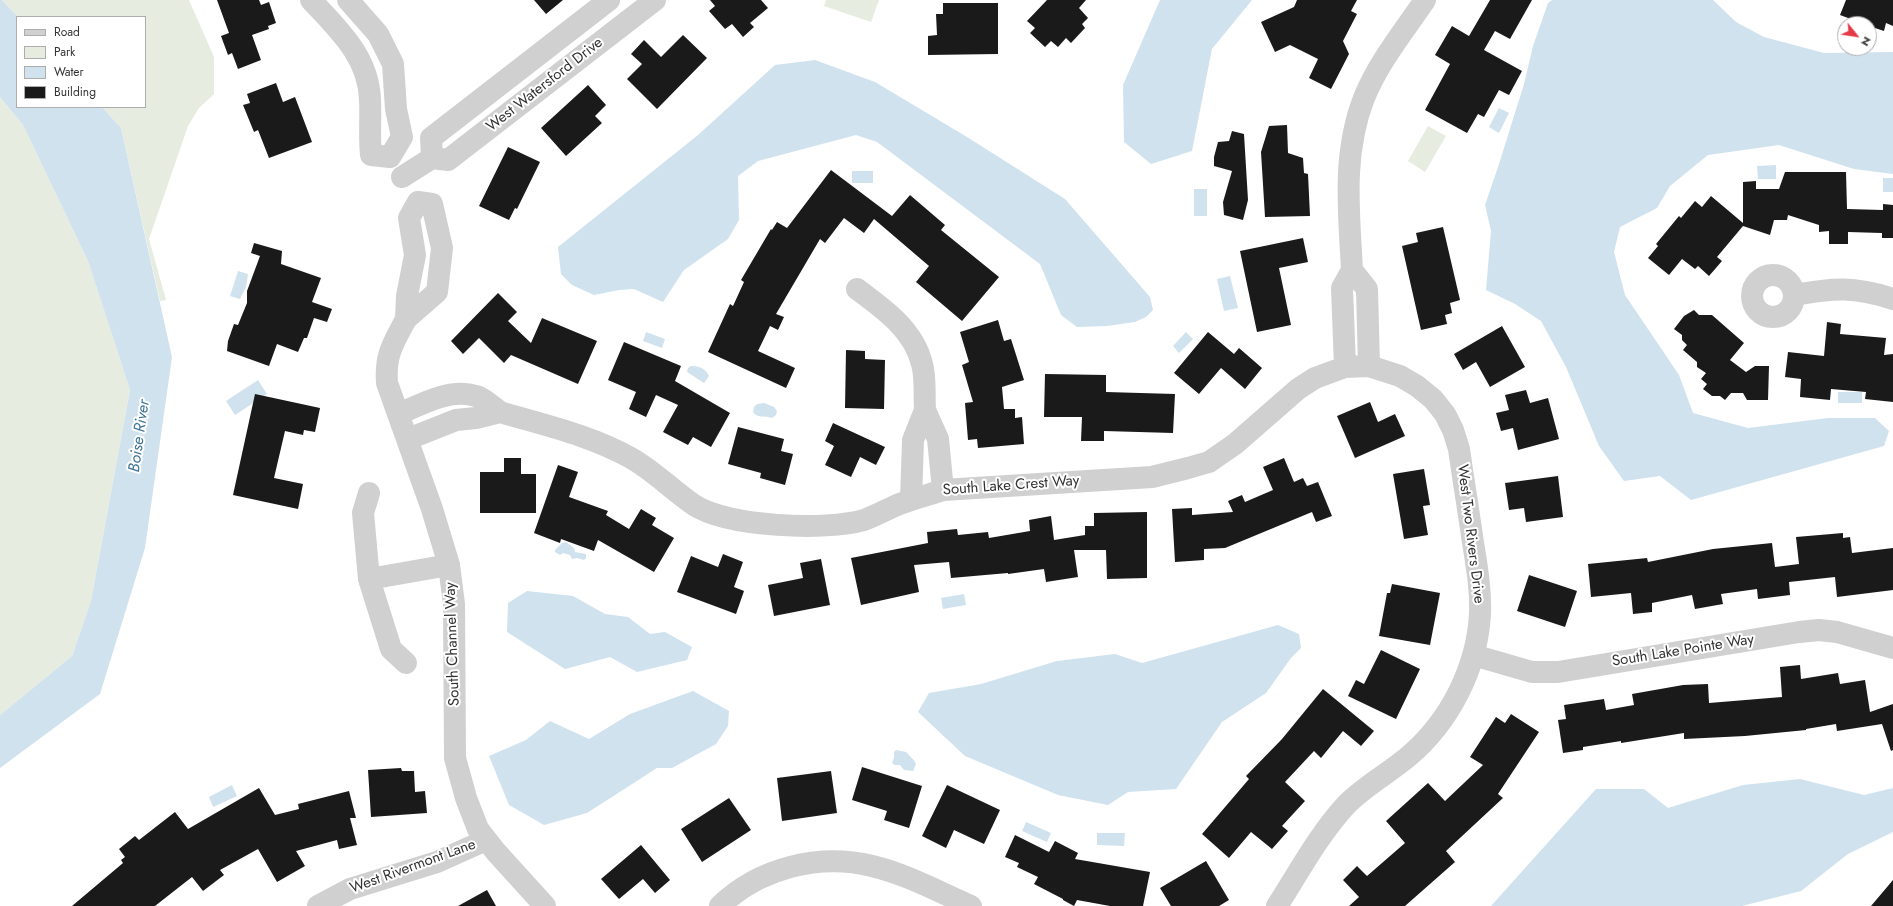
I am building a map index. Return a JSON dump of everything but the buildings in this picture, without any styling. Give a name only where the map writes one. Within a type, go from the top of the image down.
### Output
[{"type":"street","points":[[311,0],[348,39],[364,67],[370,99],[369,134],[371,155],[390,157]]},
{"type":"street","points":[[348,0],[378,34],[393,64],[396,109],[402,137],[390,157]]},
{"type":"street","name":"West Watersford Drive","points":[[609,0],[432,138],[432,158],[448,160],[655,0]]},
{"type":"street","points":[[1345,367],[1342,288],[1352,270],[1348,178],[1354,126],[1364,97],[1377,73],[1425,0]]},
{"type":"street","points":[[390,157],[418,202]]},
{"type":"street","points":[[402,177],[432,158]]},
{"type":"street","name":"South Channel Way","points":[[406,320],[407,296],[415,255],[409,218],[418,202],[432,204],[442,248],[436,292],[406,320],[389,354],[386,366],[387,383],[408,438],[449,565],[454,604],[455,758],[466,798],[478,829],[486,840],[545,906]]},
{"type":"street","points":[[1352,270],[1367,289],[1369,366]]},
{"type":"street","points":[[857,289],[884,308],[911,338],[922,364],[925,410],[938,439],[943,490]]},
{"type":"street","points":[[1794,295],[1823,290],[1850,289],[1872,292],[1893,299]]},
{"type":"street","name":"West Two Rivers Drive","points":[[1272,412],[1298,389],[1315,378],[1345,367],[1369,366],[1400,376],[1417,386],[1433,399],[1445,414],[1453,430],[1459,449],[1480,591],[1480,615],[1473,655],[1463,683],[1440,723],[1409,756],[1372,782],[1346,806],[1326,831],[1277,906]]},
{"type":"street","name":"South Lake Crest Way","points":[[398,414],[436,399],[455,394],[477,396],[500,412],[590,439],[631,458],[663,479],[695,505],[722,516],[751,522],[812,525],[839,524],[863,520],[911,500],[943,490],[1152,477],[1209,462],[1235,444],[1272,412]]},
{"type":"street","points":[[911,500],[913,440],[925,410]]},
{"type":"street","points":[[408,438],[456,420],[476,418],[500,412]]},
{"type":"street","points":[[369,493],[363,513],[369,579],[391,649],[406,663]]},
{"type":"street","points":[[369,579],[449,565]]},
{"type":"street","name":"South Lake Pointe Way","points":[[1473,655],[1532,672],[1558,672],[1799,632],[1819,630],[1837,632],[1893,648]]},
{"type":"street","name":"West Rivermont Lane","points":[[318,906],[350,889],[437,862],[486,840]]},
{"type":"street","points":[[720,906],[741,889],[778,871],[798,865],[833,861],[856,862],[896,873],[971,906]]},
{"type":"green space","points":[[2,0],[189,0],[214,57],[214,94],[199,108],[188,126],[149,239],[166,300],[160,301],[121,128],[103,108],[146,108],[146,16],[17,16]]},
{"type":"green space","points":[[826,0],[879,0],[871,22],[824,6]]},
{"type":"green space","points":[[0,97],[23,125],[88,261],[130,390],[91,601],[72,656],[0,715]]},
{"type":"green space","points":[[1428,126],[1446,136],[1425,172],[1408,161]]},
{"type":"water","name":"Boise River","points":[[0,0],[2,0],[17,16],[16,108],[103,108],[121,128],[172,357],[145,548],[100,694],[0,768],[0,715],[72,656],[91,601],[130,390],[88,261],[23,125],[0,97]]},
{"type":"water","points":[[1160,0],[1252,0],[1212,49],[1192,151],[1151,164],[1124,142],[1123,85]]},
{"type":"water","points":[[1552,0],[1713,0],[1736,22],[1764,37],[1824,53],[1837,53],[1837,56],[1877,56],[1877,52],[1893,52],[1893,174],[1854,169],[1779,145],[1708,155],[1670,186],[1657,208],[1620,227],[1614,252],[1625,295],[1679,375],[1693,413],[1748,428],[1828,418],[1875,418],[1889,431],[1884,446],[1691,500],[1660,476],[1624,481],[1599,446],[1566,367],[1541,321],[1515,304],[1486,290],[1491,231],[1485,205],[1524,84],[1533,46],[1548,3]]},
{"type":"water","points":[[815,60],[875,82],[967,137],[1065,199],[1150,297],[1153,310],[1146,317],[1135,322],[1107,326],[1077,327],[1061,315],[1040,264],[877,142],[856,135],[758,161],[738,176],[739,220],[728,239],[684,270],[663,302],[634,289],[619,290],[594,295],[572,285],[561,274],[558,247],[698,135],[775,65]]},
{"type":"water","points":[[1499,108],[1509,113],[1499,133],[1489,127]]},
{"type":"water","points":[[1776,165],[1776,179],[1758,179],[1757,166]]},
{"type":"water","points":[[852,171],[873,171],[873,183],[852,183]]},
{"type":"water","points":[[1883,178],[1893,178],[1893,192],[1883,192]]},
{"type":"water","points":[[1194,189],[1207,189],[1207,216],[1194,216]]},
{"type":"water","points":[[238,271],[248,274],[246,287],[240,299],[230,296]]},
{"type":"water","points":[[1230,276],[1238,308],[1224,311],[1217,279]]},
{"type":"water","points":[[646,332],[665,339],[662,348],[643,341]]},
{"type":"water","points":[[1186,332],[1193,339],[1179,353],[1173,346]]},
{"type":"water","points":[[691,366],[697,366],[706,371],[709,376],[704,383],[687,372],[688,368]]},
{"type":"water","points":[[258,380],[267,394],[235,415],[226,401]]},
{"type":"water","points":[[1838,392],[1862,392],[1862,403],[1838,403]]},
{"type":"water","points":[[764,403],[774,407],[777,411],[776,415],[772,418],[759,416],[753,412],[754,407],[757,404]]},
{"type":"water","points":[[566,542],[574,548],[575,552],[586,554],[586,558],[584,560],[577,558],[572,559],[570,555],[563,553],[560,555],[555,552],[555,550],[562,543]]},
{"type":"water","points":[[527,591],[573,596],[605,614],[628,617],[650,634],[665,632],[692,647],[687,660],[637,672],[610,657],[565,669],[507,632],[508,603]]},
{"type":"water","points":[[964,594],[966,605],[943,609],[941,598]]},
{"type":"water","points":[[1278,625],[1299,634],[1301,648],[1291,658],[1266,693],[1222,722],[1176,789],[1128,792],[1108,805],[1058,795],[965,756],[918,712],[929,693],[981,684],[1057,661],[1115,654],[1142,663]]},
{"type":"water","points":[[693,691],[729,711],[728,726],[716,744],[672,768],[657,768],[587,813],[544,825],[509,805],[489,756],[526,740],[550,721],[589,739],[630,714]]},
{"type":"water","points":[[896,750],[906,752],[913,760],[916,764],[913,771],[904,770],[900,765],[895,765],[892,763],[894,752]]},
{"type":"water","points":[[1800,779],[1864,795],[1893,788],[1893,832],[1848,854],[1801,891],[1742,906],[1491,906],[1596,789],[1644,789],[1668,808],[1743,785]]},
{"type":"water","points":[[232,785],[237,796],[213,807],[209,797]]},
{"type":"water","points":[[1026,822],[1051,833],[1047,842],[1022,831]]},
{"type":"water","points":[[1097,833],[1125,833],[1124,846],[1097,845]]}]
